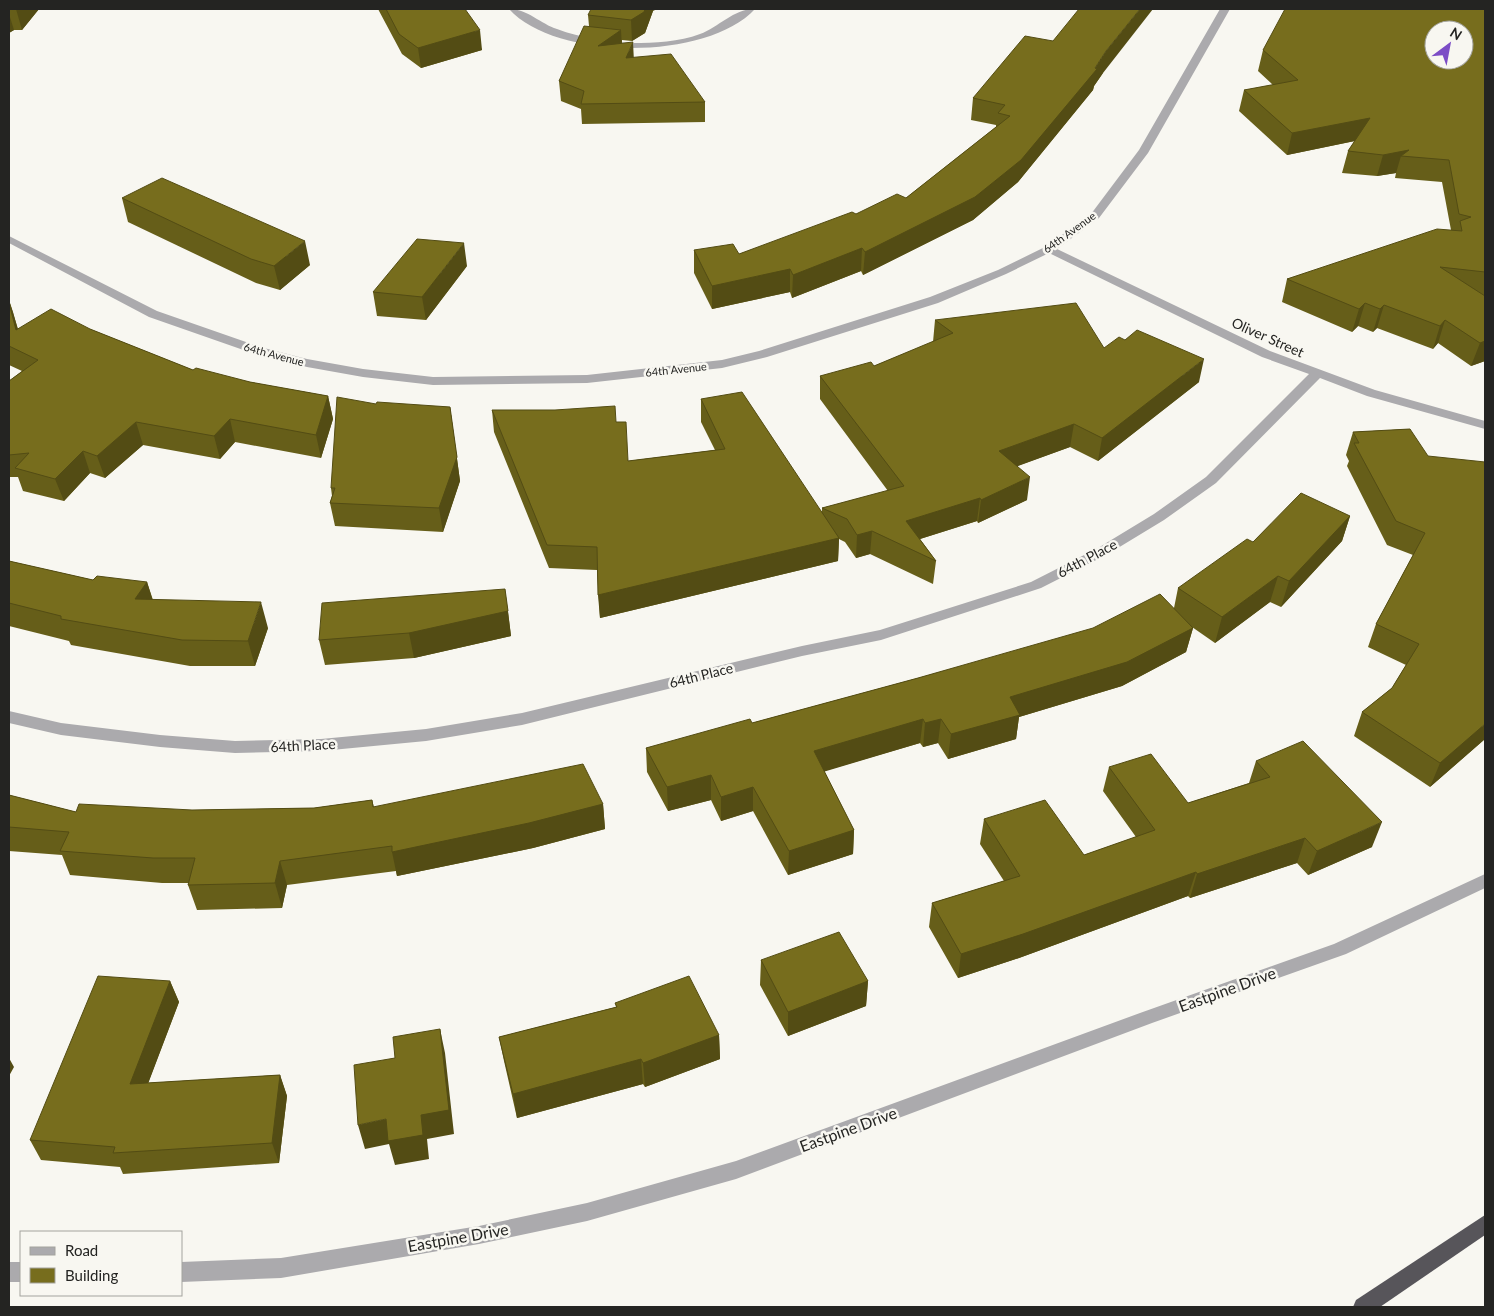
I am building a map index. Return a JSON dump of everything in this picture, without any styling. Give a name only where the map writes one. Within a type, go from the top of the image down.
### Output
[{"type":"highway","points":[[1363,1307],[1485,1224]]},
{"type":"street","points":[[514,9],[531,21],[558,33],[592,41],[628,45],[660,44],[704,36],[750,9]]},
{"type":"street","name":"64th Avenue","points":[[9,239],[153,314],[203,333],[256,350],[307,363],[363,373],[432,381],[587,379],[722,364],[763,354],[934,300],[1002,272],[1049,249],[1095,216],[1144,151],[1192,70],[1206,39],[1225,9]]},
{"type":"street","name":"Oliver Street","points":[[1049,249],[1266,354],[1371,393],[1485,425]]},
{"type":"street","name":"64th Place","points":[[9,717],[61,729],[235,747],[340,743],[426,735],[522,719],[802,650],[881,635],[1036,584],[1103,551],[1159,517],[1211,480],[1317,374]]},
{"type":"street","name":"Eastpine Drive","points":[[182,1272],[281,1268],[479,1235],[587,1212],[736,1170],[1146,1018],[1340,949],[1485,881]]},
{"type":"building","points":[[386,9],[465,9],[480,30],[418,48],[399,34]]},
{"type":"building","points":[[591,9],[645,9],[644,12],[631,20],[588,15]]},
{"type":"building","points":[[1079,9],[1140,9],[1106,51],[1095,68],[1097,69],[1021,160],[975,197],[865,252],[862,248],[793,275],[790,269],[712,286],[694,250],[733,244],[739,254],[852,212],[856,214],[897,194],[906,198],[1010,116],[998,113],[1005,105],[973,98],[1025,36],[1053,41]]},
{"type":"building","points":[[1285,9],[1485,9],[1485,272],[1440,267],[1485,296],[1485,341],[1480,343],[1445,320],[1440,326],[1384,305],[1380,309],[1365,303],[1359,309],[1287,279],[1437,229],[1462,231],[1460,221],[1471,217],[1459,214],[1449,160],[1401,156],[1409,150],[1383,155],[1348,151],[1370,118],[1292,133],[1244,90],[1298,80],[1263,50]]},
{"type":"building","points":[[584,26],[621,30],[598,46],[633,42],[626,58],[671,54],[705,102],[581,104],[584,91],[559,81]]},
{"type":"building","points":[[162,178],[305,241],[274,266],[251,259],[122,198]]},
{"type":"building","points":[[417,239],[464,243],[422,297],[373,292]]},
{"type":"building","points":[[9,303],[16,330],[51,309],[90,329],[193,370],[196,368],[250,382],[328,396],[316,435],[230,419],[214,436],[136,422],[97,456],[83,451],[55,479],[15,468],[29,453],[9,455],[9,381],[38,360],[9,346]]},
{"type":"building","points":[[1076,303],[1104,348],[1119,337],[1125,340],[1137,330],[1204,359],[1102,438],[1074,424],[999,451],[1030,477],[981,500],[980,498],[906,521],[936,561],[872,531],[857,535],[847,519],[822,508],[904,486],[820,376],[871,362],[874,366],[953,333],[935,320]]},
{"type":"building","points":[[742,392],[839,538],[598,595],[597,547],[547,545],[492,410],[555,410],[615,406],[616,422],[626,422],[628,461],[725,449],[701,399]]},
{"type":"building","points":[[337,397],[376,404],[377,402],[450,407],[457,457],[439,508],[330,503],[335,488],[331,488]]},
{"type":"building","points":[[1410,429],[1428,456],[1485,462],[1485,724],[1440,763],[1362,712],[1392,688],[1419,644],[1376,624],[1425,533],[1396,521],[1354,443],[1359,443],[1353,432]]},
{"type":"building","points":[[1301,493],[1350,516],[1289,581],[1278,576],[1222,617],[1178,588],[1247,539],[1253,542]]},
{"type":"building","points":[[9,561],[93,580],[97,576],[147,582],[135,599],[261,602],[248,641],[182,640],[61,619],[61,616],[9,603]]},
{"type":"building","points":[[505,589],[508,611],[409,633],[319,640],[322,603]]},
{"type":"building","points":[[1160,594],[1193,628],[1127,662],[1010,697],[1020,715],[951,734],[941,719],[925,723],[923,719],[814,751],[854,830],[789,851],[753,787],[721,797],[711,775],[667,787],[646,748],[750,719],[752,723],[1093,628]]},
{"type":"building","points":[[1303,741],[1382,822],[1317,851],[1305,838],[1197,874],[1196,872],[1023,934],[961,954],[932,903],[1020,876],[984,819],[1045,800],[1084,855],[1155,830],[1109,767],[1151,754],[1188,803],[1270,777],[1256,761]]},
{"type":"building","points":[[583,764],[603,804],[529,823],[392,852],[392,846],[280,861],[275,883],[188,885],[195,858],[153,858],[60,851],[69,832],[9,827],[9,795],[76,812],[79,804],[192,810],[314,808],[372,800],[373,807]]},
{"type":"building","points":[[839,932],[868,981],[788,1012],[761,960]]},
{"type":"building","points":[[98,976],[170,981],[130,1084],[280,1075],[272,1143],[113,1153],[115,1147],[30,1140]]},
{"type":"building","points":[[689,976],[719,1035],[643,1063],[641,1059],[513,1094],[499,1037],[617,1007],[615,1003]]},
{"type":"building","points":[[440,1029],[449,1110],[421,1115],[423,1135],[388,1141],[386,1119],[358,1125],[354,1065],[395,1058],[393,1037]]}]
